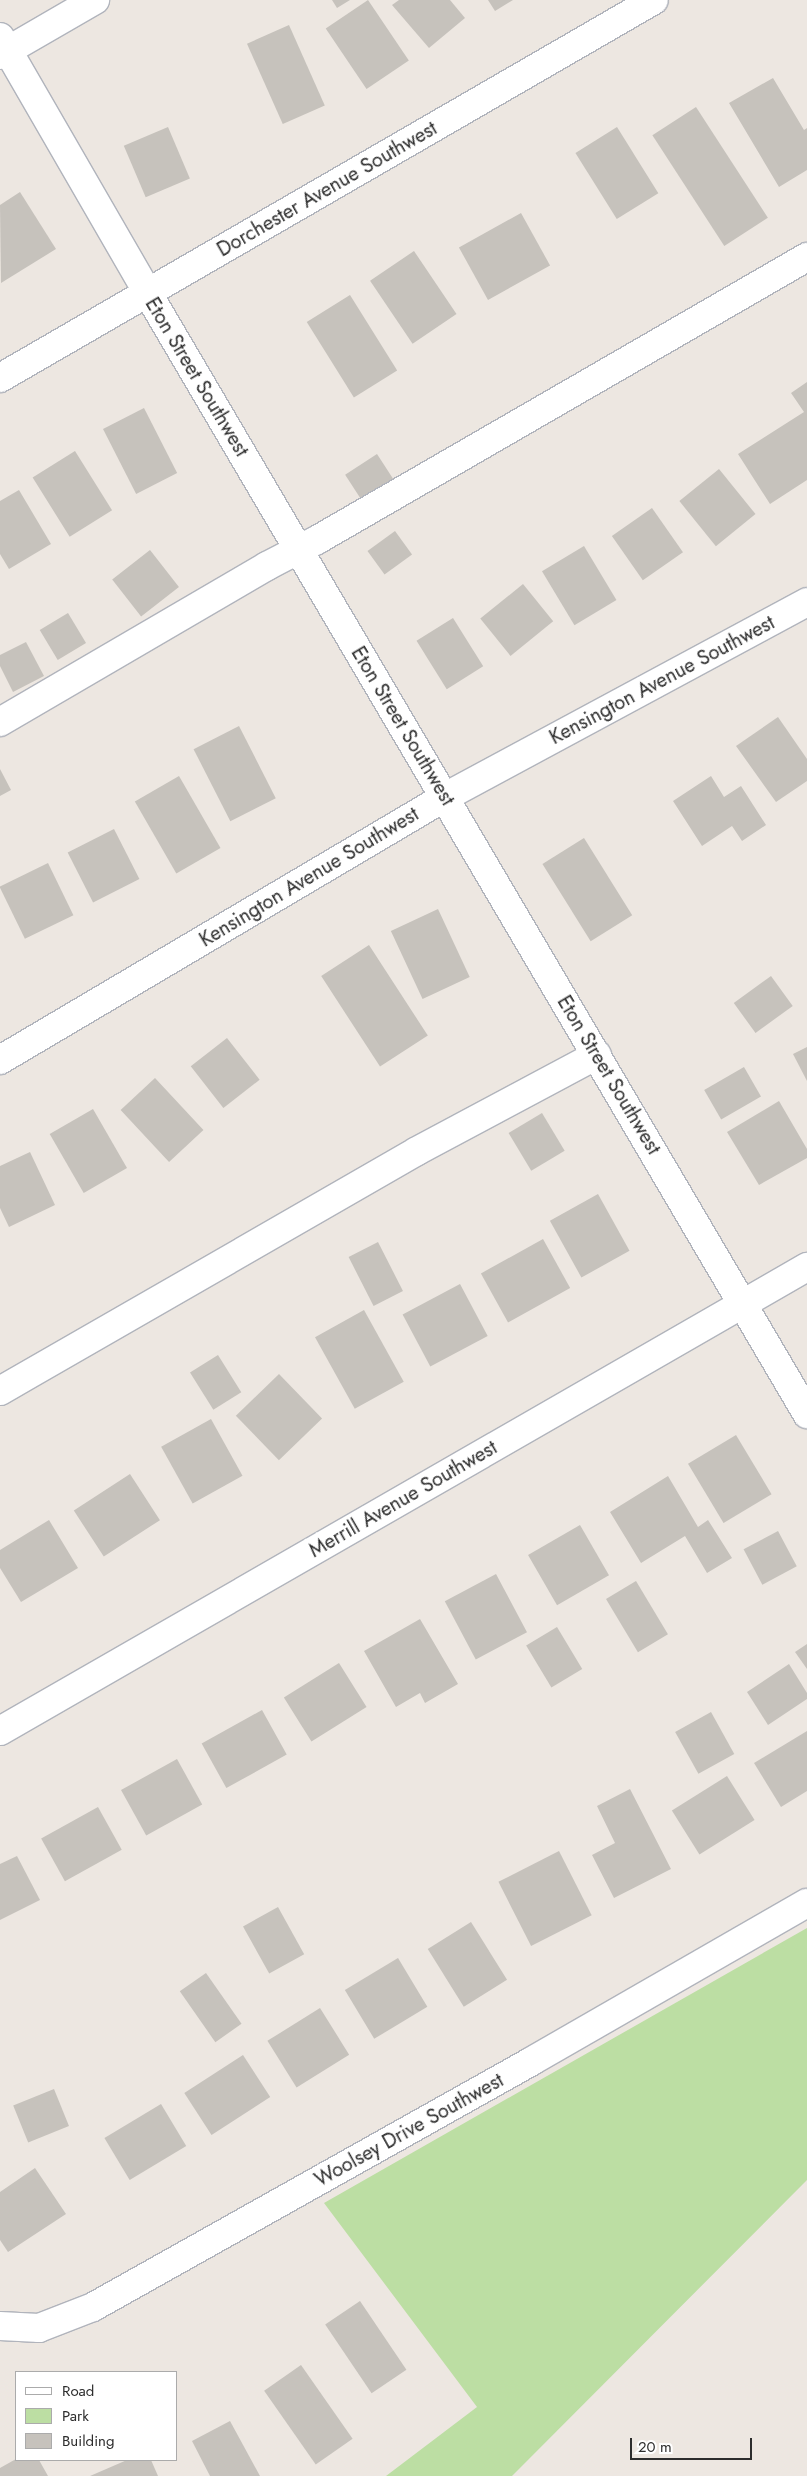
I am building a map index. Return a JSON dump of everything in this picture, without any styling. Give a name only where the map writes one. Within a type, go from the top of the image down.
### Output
[{"type":"street","points":[[3,48],[95,0]]},
{"type":"street","name":"Dorchester Avenue Southwest","points":[[0,378],[654,0]]},
{"type":"street","name":"Eton Street Southwest","points":[[3,48],[744,1303],[807,1414]]},
{"type":"street","points":[[0,722],[807,257]]},
{"type":"street","name":"Kensington Avenue Southwest","points":[[0,1060],[445,797],[807,602]]},
{"type":"street","points":[[0,1391],[416,1151],[597,1055]]},
{"type":"street","name":"Merrill Avenue Southwest","points":[[0,1731],[807,1267]]},
{"type":"street","name":"Woolsey Drive Southwest","points":[[0,2326],[39,2328],[93,2307],[532,2061],[807,1903]]},
{"type":"green space","points":[[807,1928],[807,2180],[512,2476],[386,2476],[477,2407],[324,2203]]},
{"type":"building","points":[[332,0],[350,0],[337,8]]},
{"type":"building","points":[[368,0],[409,61],[367,89],[326,29]]},
{"type":"building","points":[[399,0],[450,0],[465,18],[429,48],[392,5]]},
{"type":"building","points":[[488,0],[513,0],[495,11]]},
{"type":"building","points":[[289,25],[325,105],[283,124],[247,44]]},
{"type":"building","points":[[773,78],[804,130],[807,128],[807,170],[779,187],[729,103]]},
{"type":"building","points":[[696,107],[768,218],[724,246],[652,135]]},
{"type":"building","points":[[168,127],[190,179],[146,197],[124,146]]},
{"type":"building","points":[[617,127],[658,193],[617,219],[575,153]]},
{"type":"building","points":[[20,192],[56,249],[1,283],[0,205]]},
{"type":"building","points":[[521,213],[550,265],[488,300],[459,247]]},
{"type":"building","points":[[414,251],[456,314],[413,344],[370,281]]},
{"type":"building","points":[[350,295],[397,370],[354,398],[307,322]]},
{"type":"building","points":[[807,382],[807,480],[770,504],[738,454],[804,412],[791,393]]},
{"type":"building","points":[[144,408],[177,473],[136,494],[103,429]]},
{"type":"building","points":[[75,451],[112,510],[70,537],[33,477]]},
{"type":"building","points":[[377,454],[394,480],[362,501],[345,475]]},
{"type":"building","points":[[719,469],[756,514],[716,546],[679,501]]},
{"type":"building","points":[[19,490],[51,544],[9,569],[0,554],[0,501]]},
{"type":"building","points":[[652,508],[683,552],[643,580],[612,536]]},
{"type":"building","points":[[395,531],[412,554],[385,574],[367,551]]},
{"type":"building","points":[[584,546],[616,600],[574,625],[542,571]]},
{"type":"building","points":[[150,550],[179,587],[141,617],[112,580]]},
{"type":"building","points":[[523,584],[553,621],[510,656],[480,619]]},
{"type":"building","points":[[68,613],[86,643],[58,660],[40,630]]},
{"type":"building","points":[[453,618],[483,666],[447,689],[417,641]]},
{"type":"building","points":[[26,642],[44,676],[13,692],[0,666],[0,655]]},
{"type":"building","points":[[778,717],[807,759],[807,781],[776,802],[736,746]]},
{"type":"building","points":[[239,726],[276,798],[230,821],[194,749]]},
{"type":"building","points":[[0,769],[11,790],[0,796]]},
{"type":"building","points":[[179,776],[220,848],[176,873],[135,802]]},
{"type":"building","points":[[711,776],[724,797],[741,786],[766,825],[742,841],[732,826],[702,846],[673,801]]},
{"type":"building","points":[[114,829],[139,879],[93,903],[68,853]]},
{"type":"building","points":[[584,838],[632,915],[591,941],[542,864]]},
{"type":"building","points":[[48,863],[73,915],[25,939],[0,886]]},
{"type":"building","points":[[438,909],[470,977],[423,999],[391,931]]},
{"type":"building","points":[[369,945],[428,1036],[380,1067],[321,976]]},
{"type":"building","points":[[771,976],[793,1006],[756,1033],[734,1003]]},
{"type":"building","points":[[227,1038],[260,1080],[223,1108],[191,1066]]},
{"type":"building","points":[[807,1047],[807,1081],[793,1054]]},
{"type":"building","points":[[744,1067],[761,1096],[721,1119],[704,1090]]},
{"type":"building","points":[[155,1078],[203,1130],[169,1162],[121,1110]]},
{"type":"building","points":[[779,1101],[807,1149],[807,1158],[759,1185],[727,1132]]},
{"type":"building","points":[[93,1109],[127,1168],[84,1193],[50,1134]]},
{"type":"building","points":[[542,1113],[565,1151],[531,1171],[509,1133]]},
{"type":"building","points":[[30,1152],[55,1205],[9,1227],[0,1208],[0,1166]]},
{"type":"building","points":[[598,1194],[630,1251],[581,1278],[550,1221]]},
{"type":"building","points":[[543,1239],[570,1288],[508,1322],[481,1273]]},
{"type":"building","points":[[378,1242],[403,1291],[374,1306],[349,1257]]},
{"type":"building","points":[[460,1284],[488,1336],[430,1367],[403,1315]]},
{"type":"building","points":[[364,1310],[404,1382],[355,1409],[315,1337]]},
{"type":"building","points":[[218,1355],[241,1392],[213,1410],[190,1372]]},
{"type":"building","points":[[279,1374],[322,1419],[279,1460],[236,1416]]},
{"type":"building","points":[[211,1419],[243,1476],[193,1503],[161,1447]]},
{"type":"building","points":[[736,1435],[772,1494],[724,1523],[688,1464]]},
{"type":"building","points":[[130,1474],[160,1520],[104,1557],[74,1510]]},
{"type":"building","points":[[668,1476],[698,1527],[708,1520],[732,1558],[707,1573],[685,1536],[641,1563],[610,1512]]},
{"type":"building","points":[[49,1520],[78,1568],[21,1602],[0,1568],[0,1550]]},
{"type":"building","points":[[580,1525],[609,1575],[557,1605],[528,1555]]},
{"type":"building","points":[[778,1531],[797,1566],[762,1585],[744,1549]]},
{"type":"building","points":[[496,1574],[527,1632],[476,1660],[445,1601]]},
{"type":"building","points":[[636,1581],[668,1634],[638,1652],[606,1599]]},
{"type":"building","points":[[420,1619],[458,1684],[425,1703],[420,1693],[396,1707],[364,1651]]},
{"type":"building","points":[[557,1627],[582,1669],[551,1688],[526,1646]]},
{"type":"building","points":[[807,1644],[807,1669],[795,1652]]},
{"type":"building","points":[[339,1663],[367,1707],[311,1742],[284,1697]]},
{"type":"building","points":[[789,1664],[807,1693],[807,1699],[768,1725],[747,1692]]},
{"type":"building","points":[[262,1710],[287,1755],[226,1788],[202,1743]]},
{"type":"building","points":[[711,1712],[734,1754],[698,1774],[675,1732]]},
{"type":"building","points":[[807,1731],[807,1791],[781,1807],[754,1763]]},
{"type":"building","points":[[177,1759],[202,1804],[146,1836],[121,1790]]},
{"type":"building","points":[[727,1776],[755,1820],[699,1855],[672,1810]]},
{"type":"building","points":[[630,1789],[671,1869],[614,1898],[592,1855],[615,1843],[597,1806]]},
{"type":"building","points":[[98,1807],[122,1850],[65,1881],[41,1839]]},
{"type":"building","points":[[559,1851],[592,1915],[531,1946],[498,1882]]},
{"type":"building","points":[[17,1856],[40,1900],[0,1920],[0,1864]]},
{"type":"building","points":[[278,1907],[304,1954],[269,1974],[243,1926]]},
{"type":"building","points":[[471,1922],[507,1980],[464,2007],[428,1949]]},
{"type":"building","points":[[398,1958],[427,2007],[374,2039],[345,1990]]},
{"type":"building","points":[[206,1973],[242,2024],[215,2042],[180,1991]]},
{"type":"building","points":[[320,2008],[349,2055],[297,2087],[267,2041]]},
{"type":"building","points":[[243,2055],[270,2097],[212,2135],[184,2093]]},
{"type":"building","points":[[54,2089],[69,2126],[28,2143],[13,2105]]},
{"type":"building","points":[[161,2104],[186,2146],[130,2180],[104,2138]]},
{"type":"building","points":[[35,2168],[66,2214],[8,2252],[0,2240],[0,2192]]},
{"type":"building","points":[[360,2301],[406,2370],[372,2393],[325,2324]]},
{"type":"building","points":[[301,2365],[353,2439],[316,2465],[264,2391]]},
{"type":"building","points":[[230,2421],[260,2476],[210,2476],[192,2441]]},
{"type":"building","points":[[15,2460],[40,2461],[48,2476],[0,2476],[0,2468]]},
{"type":"building","points":[[125,2461],[151,2461],[158,2476],[90,2476]]}]
